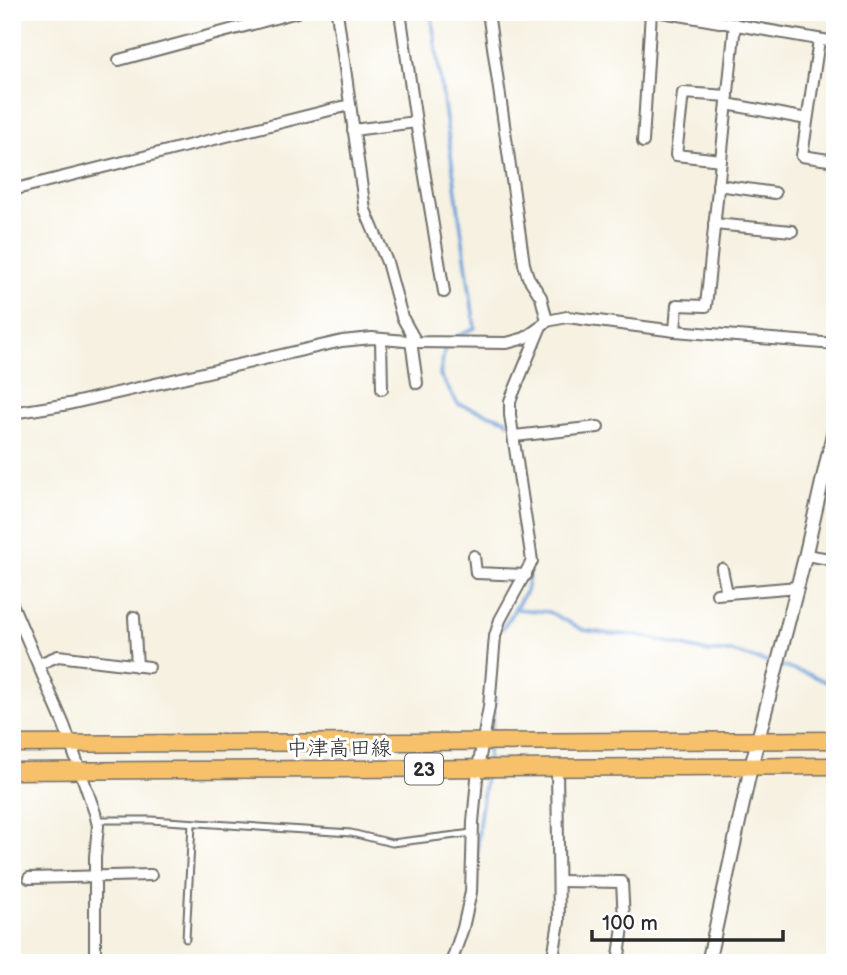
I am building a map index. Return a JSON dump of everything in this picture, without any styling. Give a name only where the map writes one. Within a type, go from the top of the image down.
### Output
[{"type":"main road","name":"中津高田線","points":[[12,744],[835,740]]},
{"type":"main road","name":"中津高田線","points":[[12,771],[835,766]]},
{"type":"street","points":[[119,60],[297,12]]},
{"type":"street","points":[[337,12],[366,210],[387,262],[402,317],[414,342],[417,383]]},
{"type":"street","points":[[400,12],[444,292]]},
{"type":"street","points":[[452,963],[471,892],[472,833],[478,768],[489,707],[495,636],[500,620],[526,575],[533,556],[510,401],[544,324],[541,297],[527,276],[524,264],[488,12]]},
{"type":"street","points":[[643,142],[651,12]]},
{"type":"street","points":[[662,12],[835,43]]},
{"type":"street","points":[[675,331],[677,305],[706,306],[727,100],[741,12]]},
{"type":"street","points":[[819,40],[802,156],[835,161]]},
{"type":"street","points":[[721,160],[676,155],[683,93],[727,100],[807,119]]},
{"type":"street","points":[[12,190],[350,105]]},
{"type":"street","points":[[353,130],[416,122]]},
{"type":"street","points":[[718,185],[775,192]]},
{"type":"street","points":[[714,223],[792,231]]},
{"type":"street","points":[[12,413],[69,404],[324,344],[364,338],[414,342],[507,343],[525,338],[544,324],[566,317],[675,331],[835,344]]},
{"type":"street","points":[[381,339],[382,389]]},
{"type":"street","points":[[507,343],[515,347],[527,360]]},
{"type":"street","points":[[708,963],[751,767],[806,555],[835,425]]},
{"type":"street","points":[[514,436],[598,427]]},
{"type":"street","points":[[806,555],[835,560]]},
{"type":"street","points":[[474,556],[476,573],[526,575]]},
{"type":"street","points":[[722,569],[722,594],[798,587]]},
{"type":"street","points":[[12,604],[71,743],[97,820],[95,963]]},
{"type":"street","points":[[39,664],[58,656],[143,666],[134,617]]},
{"type":"street","points":[[552,963],[559,922],[557,768]]},
{"type":"street","points":[[29,878],[151,875]]},
{"type":"street","points":[[559,881],[622,882],[624,920],[618,963]]},
{"type":"lane","points":[[97,820],[151,820],[351,834],[391,843],[472,833]]},
{"type":"lane","points":[[186,939],[192,824]]},
{"type":"waterway","points":[[431,12],[475,328],[452,339]]},
{"type":"waterway","points":[[445,346],[440,375],[458,404],[508,423]]},
{"type":"waterway","points":[[503,628],[526,591],[529,576]]},
{"type":"waterway","points":[[515,609],[549,612],[583,630],[638,635],[707,652],[732,652],[774,664]]},
{"type":"waterway","points":[[781,666],[835,686]]},
{"type":"waterway","points":[[491,735],[495,698]]},
{"type":"waterway","points":[[487,763],[489,746]]},
{"type":"waterway","points":[[458,963],[475,906],[479,824],[486,774]]}]
